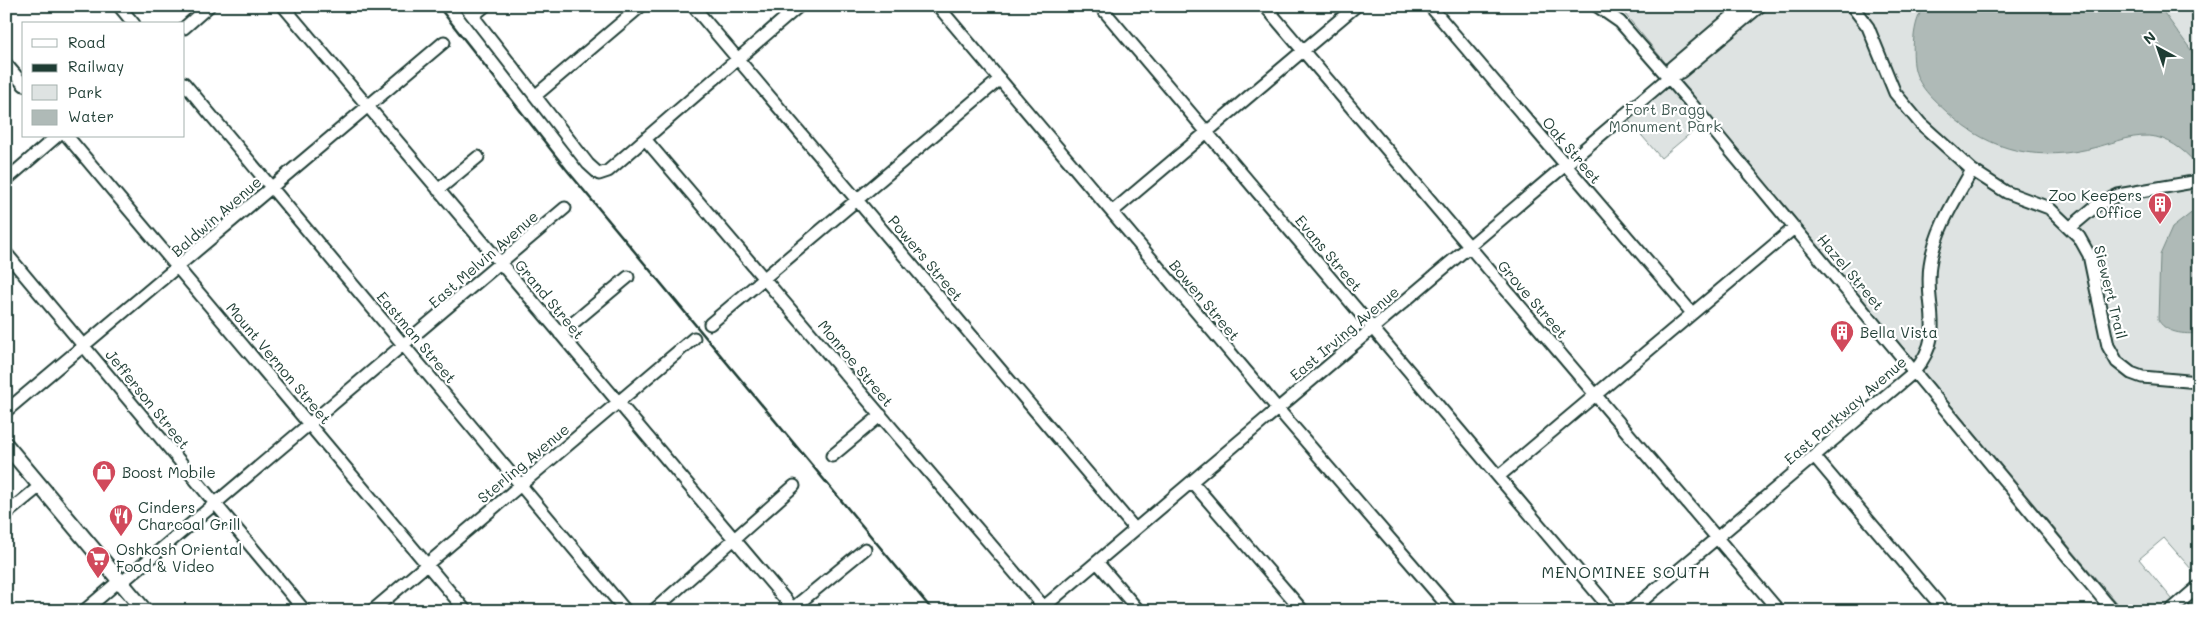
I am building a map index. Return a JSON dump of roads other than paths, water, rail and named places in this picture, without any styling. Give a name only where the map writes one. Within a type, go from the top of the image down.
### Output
[{"type":"main road","points":[[6,445],[145,611]]},
{"type":"street","points":[[119,6],[132,22]]},
{"type":"street","points":[[185,27],[209,6]]},
{"type":"street","name":"Grand Street","points":[[283,6],[794,609]]},
{"type":"street","points":[[465,6],[591,168],[599,174],[606,172],[799,6]]},
{"type":"street","points":[[473,16],[484,6]]},
{"type":"street","points":[[535,96],[641,6]]},
{"type":"street","name":"Powers Street","points":[[693,6],[1136,529]]},
{"type":"street","points":[[779,6],[787,16]]},
{"type":"street","name":"Bowen Street","points":[[938,6],[1278,409],[1452,611]]},
{"type":"street","name":"Evans Street","points":[[1100,6],[1612,611]]},
{"type":"street","name":"Grove Street","points":[[1265,6],[1778,611]]},
{"type":"street","points":[[1112,212],[1356,6]]},
{"type":"street","name":"Oak Street","points":[[1430,6],[1692,313]]},
{"type":"street","name":"Hazel Street","points":[[1597,6],[1620,22],[1668,78],[2113,611]]},
{"type":"street","name":"East Irving Avenue","points":[[1668,78],[1672,67],[1744,6]]},
{"type":"street","name":"East Irving Avenue","points":[[1042,609],[1668,78],[1681,72],[1760,6]]},
{"type":"street","name":"Siewert Trail","points":[[1852,6],[1868,27],[1890,82],[1901,102],[1920,124],[1972,170],[2006,192],[2049,208],[2071,227],[2079,237],[2089,255],[2105,335],[2108,346],[2117,362],[2131,373],[2142,377],[2199,382]]},
{"type":"street","name":"Baldwin Avenue","points":[[6,411],[444,42]]},
{"type":"street","points":[[6,64],[22,83]]},
{"type":"street","points":[[710,324],[1000,79]]},
{"type":"street","name":"Eastman Street","points":[[185,84],[626,611]]},
{"type":"street","points":[[6,180],[55,138]]},
{"type":"street","name":"Mount Vernon Street","points":[[69,138],[466,611]]},
{"type":"street","name":"Monroe Street","points":[[645,139],[881,415],[1042,609]]},
{"type":"street","points":[[438,190],[478,157]]},
{"type":"street","name":"East Parkway Avenue","points":[[1630,611],[1914,372],[1923,360],[1932,339],[1933,319],[1929,277],[1936,241],[1945,219],[1972,170]]},
{"type":"street","points":[[2071,227],[2097,205],[2118,195],[2199,181]]},
{"type":"street","name":"East Melvin Avenue","points":[[84,611],[404,346],[565,208]]},
{"type":"street","points":[[1499,476],[1794,228]]},
{"type":"street","name":"Jefferson Street","points":[[6,253],[304,611]]},
{"type":"street","points":[[560,334],[628,277]]},
{"type":"street","name":"Sterling Avenue","points":[[372,611],[694,338]]},
{"type":"street","points":[[832,456],[881,415]]},
{"type":"street","points":[[1814,456],[1945,611]]},
{"type":"street","points":[[1192,482],[1303,611]]},
{"type":"street","points":[[6,514],[40,486]]},
{"type":"street","points":[[654,611],[794,486]]},
{"type":"street","points":[[794,609],[865,549]]},
{"type":"street","points":[[1097,562],[1139,611]]},
{"type":"street","points":[[2170,611],[2199,586]]},
{"type":"water","points":[[1925,6],[2159,6],[2199,61],[2199,167],[2190,157],[2169,142],[2149,136],[2134,137],[2097,147],[2056,154],[2018,151],[1982,137],[1965,127],[1948,113],[1926,92],[1918,79],[1914,65],[1913,42],[1918,18]]},
{"type":"water","points":[[2199,207],[2199,333],[2188,334],[2170,330],[2161,324],[2158,319],[2160,255],[2172,228]]},
{"type":"railway","points":[[438,6],[566,169],[933,611]]},
{"type":"place","name":"Zoo Keepers Office","points":[[2160,225]]},
{"type":"place","name":"Bella Vista","points":[[1842,353]]},
{"type":"place","name":"Boost Mobile","points":[[104,493]]},
{"type":"place","name":"Cinders Charcoal Grill","points":[[121,537]]},
{"type":"place","name":"Oshkosh Oriental Food & Video","points":[[98,579]]},
{"type":"district","name":"MENOMINEE SOUTH","points":[[1626,571]]},
{"type":"park label","name":"Fort Bragg Monument Park","points":[[1665,118]]}]
